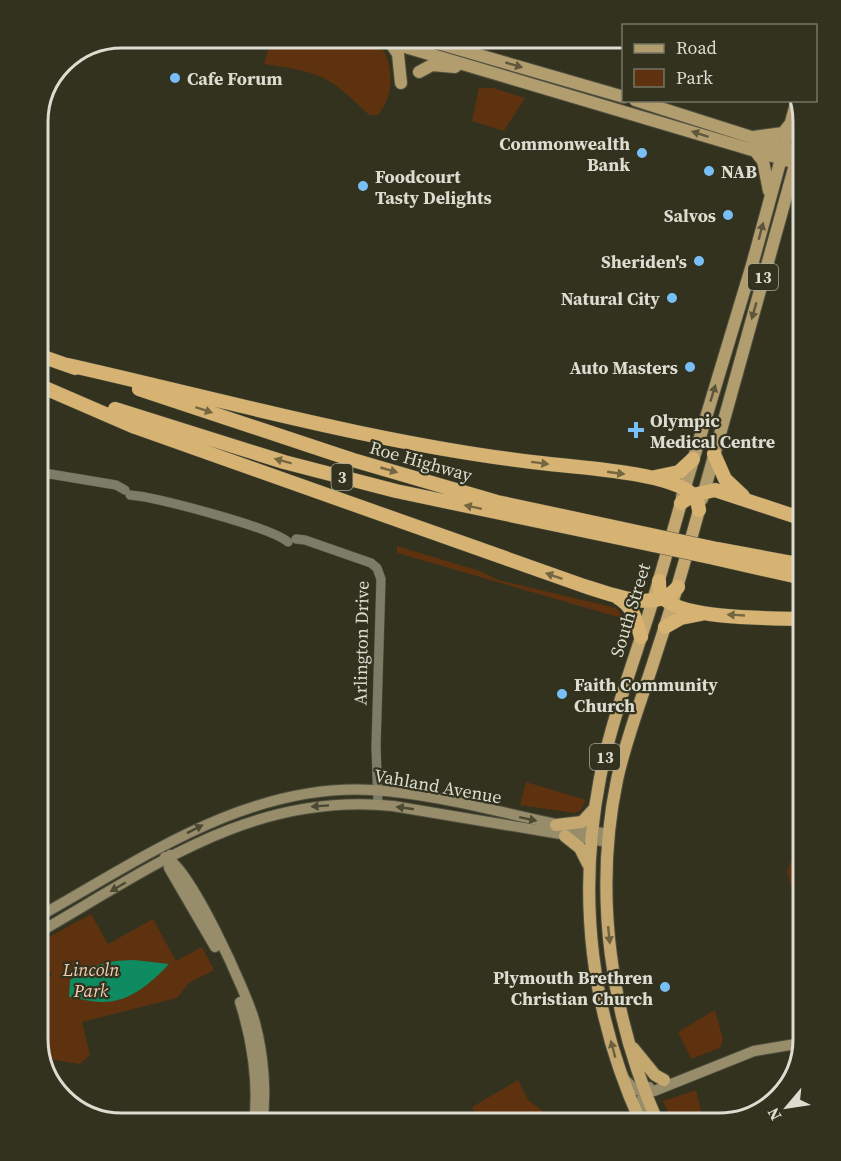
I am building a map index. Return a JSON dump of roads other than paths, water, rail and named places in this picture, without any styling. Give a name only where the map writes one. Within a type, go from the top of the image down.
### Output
[{"type":"highway","name":"Roe Highway","points":[[48,358],[364,463],[497,502],[655,541]]},
{"type":"highway","points":[[69,365],[171,388],[270,415],[384,439],[497,458],[650,477],[694,491],[715,490],[793,515]]},
{"type":"highway","name":"Roe Highway","points":[[48,388],[284,462],[396,491],[655,541],[793,575]]},
{"type":"highway","points":[[48,389],[135,427],[441,536],[610,593],[663,601],[706,614]]},
{"type":"highway","points":[[714,454],[731,487],[755,502]]},
{"type":"highway","points":[[650,477],[679,472],[693,459]]},
{"type":"highway","points":[[681,503],[694,491]]},
{"type":"highway","points":[[663,601],[678,587],[699,510],[694,491]]},
{"type":"highway","name":"South Street","points":[[659,581],[681,503]]},
{"type":"highway","name":"Roe Highway","points":[[715,554],[793,564]]},
{"type":"highway","points":[[659,581],[663,601]]},
{"type":"highway","points":[[610,593],[627,603],[635,614],[641,637]]},
{"type":"highway","name":"South Street","points":[[636,1113],[622,1078],[602,1007],[593,960],[588,915],[590,868],[595,807],[607,750],[641,637],[663,601]]},
{"type":"highway","name":"13","points":[[653,1113],[626,1037],[617,999],[608,919],[609,838],[621,761],[665,627],[663,601]]},
{"type":"highway","points":[[665,627],[681,618],[706,614],[793,619]]},
{"type":"highway","points":[[556,825],[582,822],[595,807]]},
{"type":"highway","points":[[565,836],[580,848],[590,868]]},
{"type":"highway","points":[[626,1037],[645,1065],[664,1080]]},
{"type":"main road","points":[[394,48],[398,54],[401,83]]},
{"type":"main road","points":[[411,48],[756,152],[793,156]]},
{"type":"main road","points":[[455,48],[622,96]]},
{"type":"main road","points":[[419,72],[432,65],[464,69],[470,65]]},
{"type":"main road","points":[[641,102],[747,138],[782,154]]},
{"type":"main road","name":"13","points":[[694,491],[693,459],[792,117]]},
{"type":"main road","points":[[747,138],[783,133],[791,122]]},
{"type":"main road","points":[[756,152],[765,167],[770,196]]},
{"type":"main road","name":"13","points":[[694,491],[714,454],[793,172]]},
{"type":"main road","points":[[789,186],[793,184]]},
{"type":"main road","name":"Vahland Avenue","points":[[48,911],[174,840],[222,816],[275,800],[301,795],[375,791],[408,794],[556,825],[592,836]]},
{"type":"main road","name":"Vahland Avenue","points":[[48,927],[169,858],[224,830],[284,811],[308,807],[375,805],[565,836],[609,838]]},
{"type":"main road","points":[[174,840],[169,868],[222,959],[241,1003],[252,1053],[254,1113]]},
{"type":"main road","points":[[144,858],[156,856],[169,858],[177,864],[234,969],[255,1022],[260,1045],[262,1113]]},
{"type":"main road","points":[[622,1078],[636,1090],[654,1091],[754,1051],[792,1045]]},
{"type":"main road","points":[[645,1113],[641,1104],[644,1091],[664,1080],[739,1050],[754,1051]]},
{"type":"street","name":"Arlington Drive","points":[[48,474],[155,498],[271,532],[293,541],[314,544],[371,563],[377,568],[381,579],[375,805]]},
{"type":"place","name":"Cafe Forum","points":[[175,78]]},
{"type":"place","name":"Commonwealth Bank","points":[[642,153]]},
{"type":"place","name":"NAB","points":[[709,171]]},
{"type":"place","name":"Foodcourt Tasty Delights","points":[[363,186]]},
{"type":"place","name":"Salvos","points":[[728,215]]},
{"type":"place","name":"Sheriden's","points":[[699,261]]},
{"type":"place","name":"Natural City","points":[[672,298]]},
{"type":"place","name":"Auto Masters","points":[[690,367]]},
{"type":"place","name":"Olympic Medical Centre","points":[[636,430]]},
{"type":"place","name":"Faith Community Church","points":[[562,694]]},
{"type":"place","name":"Plymouth Brethren Christian Church","points":[[665,987]]},
{"type":"park label","name":"Lincoln Park","points":[[91,979]]}]
